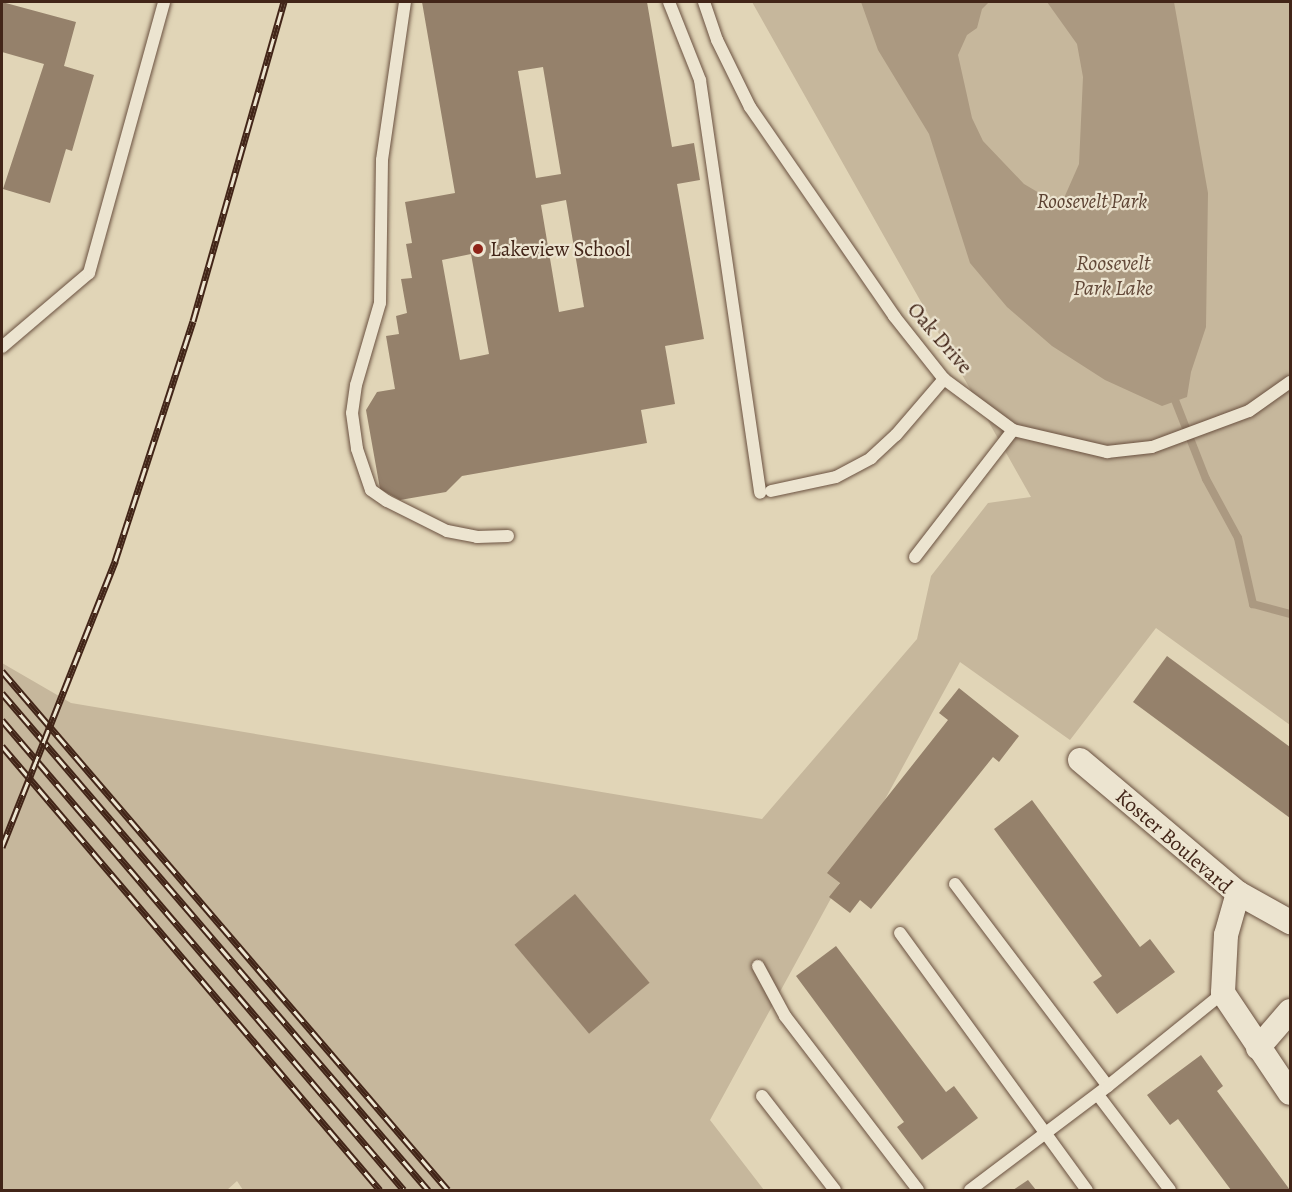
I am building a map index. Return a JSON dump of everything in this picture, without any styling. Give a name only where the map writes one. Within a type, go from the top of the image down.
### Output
[{"type":"street","name":"Koster Boulevard","points":[[1080,760],[1238,893],[1226,935],[1223,993]]},
{"type":"street","points":[[1238,893],[1290,922]]},
{"type":"street","points":[[1223,993],[1290,1093]]},
{"type":"street","points":[[1258,1048],[1290,1011]]},
{"type":"lane","points":[[2,347],[89,273],[164,2]]},
{"type":"lane","points":[[405,2],[382,160],[380,303],[356,385],[352,413],[357,449],[371,490],[387,501],[447,531],[477,537],[508,536]]},
{"type":"lane","points":[[669,2],[700,80],[766,492],[836,477],[870,458],[896,435],[944,379]]},
{"type":"lane","name":"Oak Drive","points":[[704,2],[717,40],[750,107],[894,316],[944,379],[1014,430],[1107,452],[1152,447],[1249,411],[1290,382]]},
{"type":"lane","points":[[915,557],[1014,430]]},
{"type":"lane","points":[[955,884],[1108,1086]]},
{"type":"lane","points":[[900,933],[1088,1191]]},
{"type":"lane","points":[[758,966],[785,1016],[918,1191]]},
{"type":"lane","points":[[970,1191],[1098,1095],[1223,993]]},
{"type":"lane","points":[[1098,1095],[1170,1191]]},
{"type":"lane","points":[[762,1096],[835,1191]]},
{"type":"green space","name":"Roosevelt Park","points":[[752,2],[1290,2],[1290,725],[1156,628],[1070,740],[960,662],[710,1120],[764,1190],[243,1190],[237,1181],[227,1190],[2,1190],[2,663],[71,703],[762,819],[917,639],[931,576],[988,503],[1031,497]]},
{"type":"water","name":"Roosevelt Park Lake","points":[[861,2],[989,2],[982,9],[977,28],[967,35],[958,55],[972,118],[983,141],[1024,184],[1046,197],[1064,198],[1079,164],[1083,77],[1077,44],[1047,2],[1174,2],[1208,193],[1206,327],[1191,372],[1187,397],[1162,406],[1105,380],[1052,346],[1007,307],[970,263],[929,134],[878,50]]},
{"type":"building","points":[[2,2],[76,22],[64,66],[94,75],[72,151],[66,149],[50,203],[3,189],[44,64],[2,52]]},
{"type":"building","name":"Lakeview School","points":[[422,2],[647,2],[672,147],[694,143],[700,180],[677,184],[704,339],[665,346],[675,404],[641,410],[647,443],[462,476],[446,492],[400,500],[380,489],[366,410],[377,392],[395,389],[386,336],[399,334],[396,316],[407,313],[401,279],[412,278],[406,244],[412,243],[405,202],[455,193]],"holes":[[[543,67],[561,174],[536,178],[518,71]],[[566,200],[584,307],[559,312],[541,205]],[[471,254],[489,354],[460,360],[442,260]]]},
{"type":"building","points":[[1167,656],[1290,747],[1290,818],[1133,702]]},
{"type":"building","points":[[959,688],[1019,736],[999,762],[993,757],[871,909],[860,900],[850,913],[829,897],[840,883],[827,873],[948,720],[939,713]]},
{"type":"building","points":[[1032,800],[1140,947],[1150,939],[1175,972],[1117,1014],[1093,982],[1102,976],[994,829]]},
{"type":"building","points":[[575,894],[650,983],[589,1034],[514,945]]},
{"type":"building","points":[[836,946],[946,1092],[954,1086],[978,1118],[922,1160],[897,1127],[904,1122],[796,976]]},
{"type":"building","points":[[1201,1055],[1223,1086],[1217,1091],[1290,1190],[1231,1190],[1178,1119],[1170,1125],[1147,1095]]},
{"type":"building","points":[[1028,1180],[1036,1190],[1013,1190]]},
{"type":"waterway","points":[[1175,400],[1206,479],[1238,538],[1253,604],[1290,614]]},
{"type":"railway","points":[[2,847],[115,561],[193,321],[284,2]]},
{"type":"railway","points":[[2,671],[448,1190]]},
{"type":"railway","points":[[2,693],[428,1190]]},
{"type":"railway","points":[[2,720],[404,1190]]},
{"type":"railway","points":[[2,746],[380,1190]]},
{"type":"place","name":"Lakeview School","points":[[478,249]]}]
